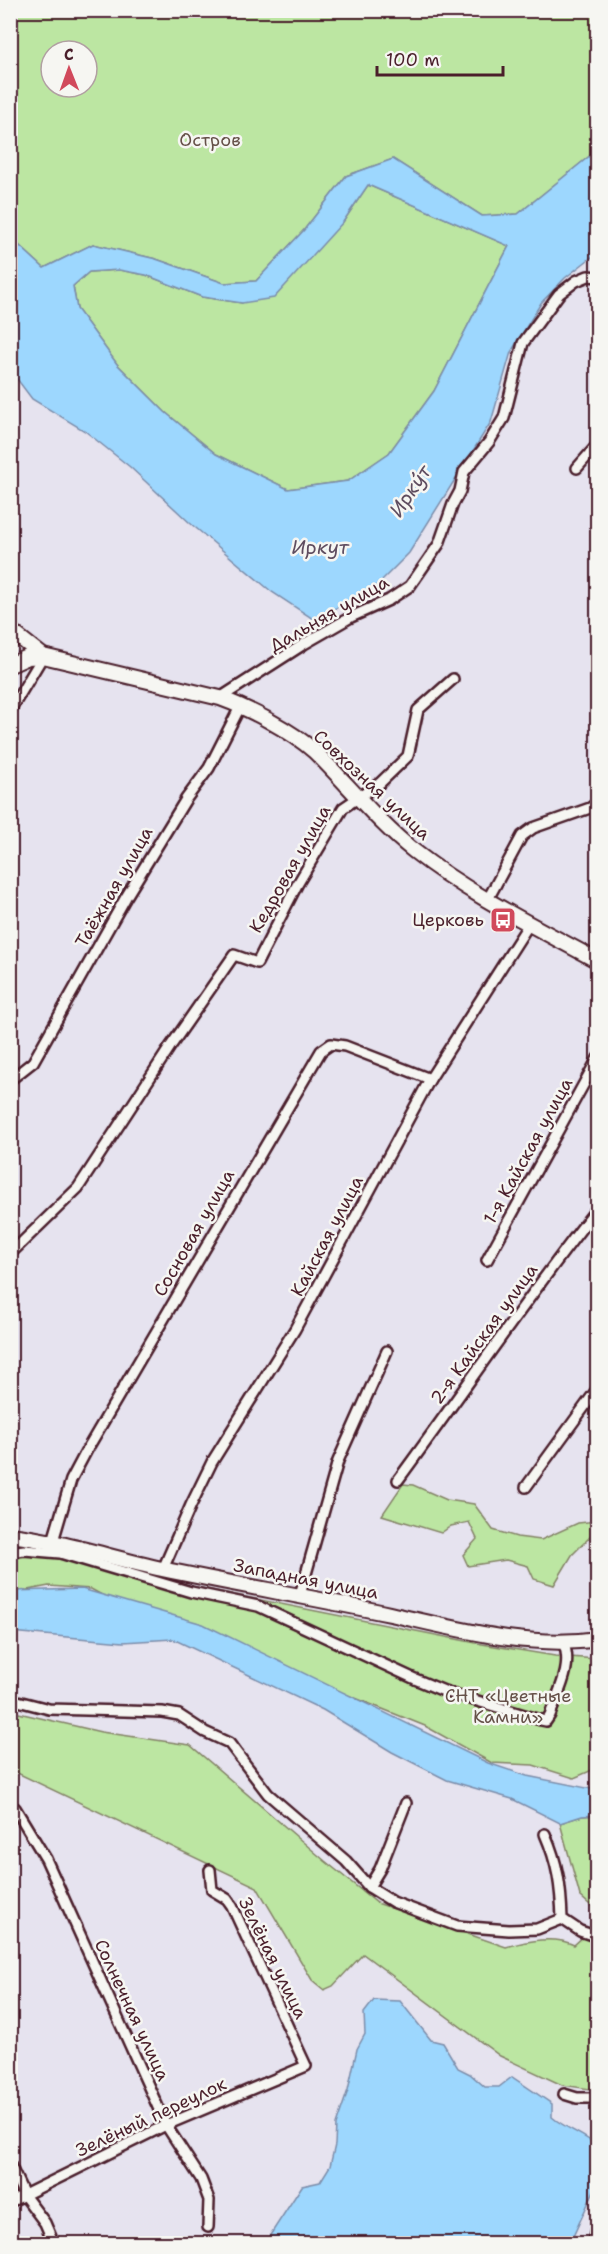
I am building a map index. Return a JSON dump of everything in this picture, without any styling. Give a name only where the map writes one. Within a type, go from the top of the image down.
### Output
[{"type":"street","name":"Дальняя улица","points":[[220,698],[304,644],[351,617],[389,600],[410,586],[439,544],[460,490],[464,472],[489,442],[504,418],[523,343],[558,294],[576,281],[588,276],[597,277]]},
{"type":"street","points":[[577,468],[597,444]]},
{"type":"street","name":"Совхозная улица","points":[[10,630],[43,656],[241,705],[313,750],[413,850],[451,878],[597,961]]},
{"type":"street","points":[[10,664],[28,657],[43,656]]},
{"type":"street","points":[[10,711],[43,656]]},
{"type":"street","name":"Кедровая улица","points":[[10,1254],[78,1188],[170,1047],[234,955],[257,963],[331,825],[343,808],[380,783],[408,756],[418,710],[453,679]]},
{"type":"street","name":"Таёжная улица","points":[[10,1080],[33,1062],[126,897],[186,799],[209,768],[241,705]]},
{"type":"street","points":[[488,899],[522,836],[532,828],[590,808],[597,802]]},
{"type":"street","name":"Кайская улица","points":[[163,1569],[190,1505],[212,1462],[295,1329],[430,1079],[530,924]]},
{"type":"street","name":"Сосновая улица","points":[[53,1541],[71,1480],[88,1448],[321,1051],[331,1044],[345,1046],[430,1079]]},
{"type":"street","name":"1-я Кайская улица","points":[[487,1260],[597,1058]]},
{"type":"street","name":"2-я Кайская улица","points":[[398,1480],[597,1207]]},
{"type":"street","points":[[300,1595],[338,1461],[387,1351]]},
{"type":"street","points":[[526,1487],[597,1388]]},
{"type":"street","name":"Западная улица","points":[[10,1535],[53,1541],[163,1569],[300,1595],[490,1636],[528,1641],[597,1639]]},
{"type":"street","points":[[10,1552],[24,1550],[60,1553],[191,1592],[258,1606],[444,1691],[546,1721],[567,1668],[568,1652],[563,1641]]},
{"type":"street","points":[[10,1699],[49,1709],[162,1712],[179,1715],[205,1732],[229,1743],[268,1794],[346,1861],[369,1887],[393,1902],[457,1926],[509,1930],[537,1929],[562,1919]]},
{"type":"street","points":[[369,1887],[380,1869],[406,1803]]},
{"type":"street","name":"Солнечная улица","points":[[13,1808],[46,1859],[166,2124],[201,2179],[209,2200],[208,2227]]},
{"type":"street","points":[[545,1834],[555,1857],[562,1893],[562,1919]]},
{"type":"street","name":"Зелёная улица","points":[[210,1870],[212,1890],[227,1899],[232,1906],[306,2066]]},
{"type":"street","points":[[562,1919],[580,1931],[597,1937]]},
{"type":"street","name":"Зелёный переулок","points":[[10,2202],[166,2124],[306,2066]]},
{"type":"street","points":[[564,2094],[577,2098],[597,2098]]},
{"type":"street","points":[[10,2165],[24,2195],[45,2223],[54,2244]]},
{"type":"street","points":[[593,2244],[597,2217]]},
{"type":"green space","name":"Остров","points":[[11,11],[597,11],[597,150],[518,214],[482,216],[393,159],[346,176],[304,230],[256,281],[224,283],[156,259],[93,244],[44,268],[11,238]]},
{"type":"green space","points":[[368,185],[509,246],[434,391],[389,453],[348,481],[288,489],[216,454],[165,412],[117,364],[77,309],[73,286],[89,272],[119,270],[146,275],[202,297],[242,303],[343,222]]},
{"type":"green space","points":[[403,1484],[413,1485],[447,1500],[474,1504],[493,1530],[517,1537],[541,1540],[578,1523],[597,1521],[597,1534],[593,1534],[572,1555],[554,1585],[534,1579],[528,1566],[506,1560],[468,1566],[463,1555],[477,1539],[469,1522],[451,1526],[441,1533],[382,1515]]},
{"type":"green space","name":"СНТ «Цветные Камни»","points":[[10,1548],[45,1549],[146,1577],[476,1643],[555,1656],[597,1659],[597,1768],[574,1778],[533,1765],[492,1763],[425,1726],[111,1600],[91,1589],[49,1586],[11,1593]]},
{"type":"green space","points":[[10,1711],[101,1732],[190,1745],[377,1903],[506,1947],[531,1941],[549,1940],[574,1945],[585,1935],[597,1940],[597,2090],[562,2085],[500,2056],[363,1954],[333,1986],[324,1990],[312,1980],[257,1887],[11,1770]]},
{"type":"green space","points":[[597,1815],[597,1911],[580,1896],[560,1823],[582,1816]]},
{"type":"water","name":"Иркут","points":[[597,150],[597,253],[565,278],[541,303],[511,352],[491,422],[409,553],[370,592],[313,619],[272,592],[190,523],[130,467],[85,431],[32,399],[11,371],[11,238],[44,268],[93,244],[156,259],[224,283],[256,281],[304,230],[346,176],[393,159],[482,216],[518,214]],"holes":[[[368,185],[509,246],[434,391],[389,453],[348,481],[288,489],[216,454],[165,412],[117,364],[77,309],[73,286],[89,272],[119,270],[146,275],[202,297],[242,303],[274,298],[343,222]]]},
{"type":"water","points":[[82,1589],[203,1624],[488,1763],[527,1776],[597,1790],[597,1815],[582,1816],[560,1823],[512,1799],[447,1780],[392,1752],[323,1710],[173,1639],[123,1642],[11,1632],[11,1591]]},
{"type":"water","points":[[374,2000],[400,2001],[431,2040],[443,2043],[458,2068],[470,2074],[485,2087],[499,2087],[512,2077],[552,2104],[552,2117],[597,2146],[597,2184],[570,2243],[265,2243],[302,2186],[320,2182],[330,2166],[335,2145],[336,2125],[348,2090],[357,2049],[365,2034],[364,2013]]},
{"type":"place","name":"Церковь","points":[[503,920]]},
{"type":"water label","name":"Ирку́т","points":[[410,491]]}]
